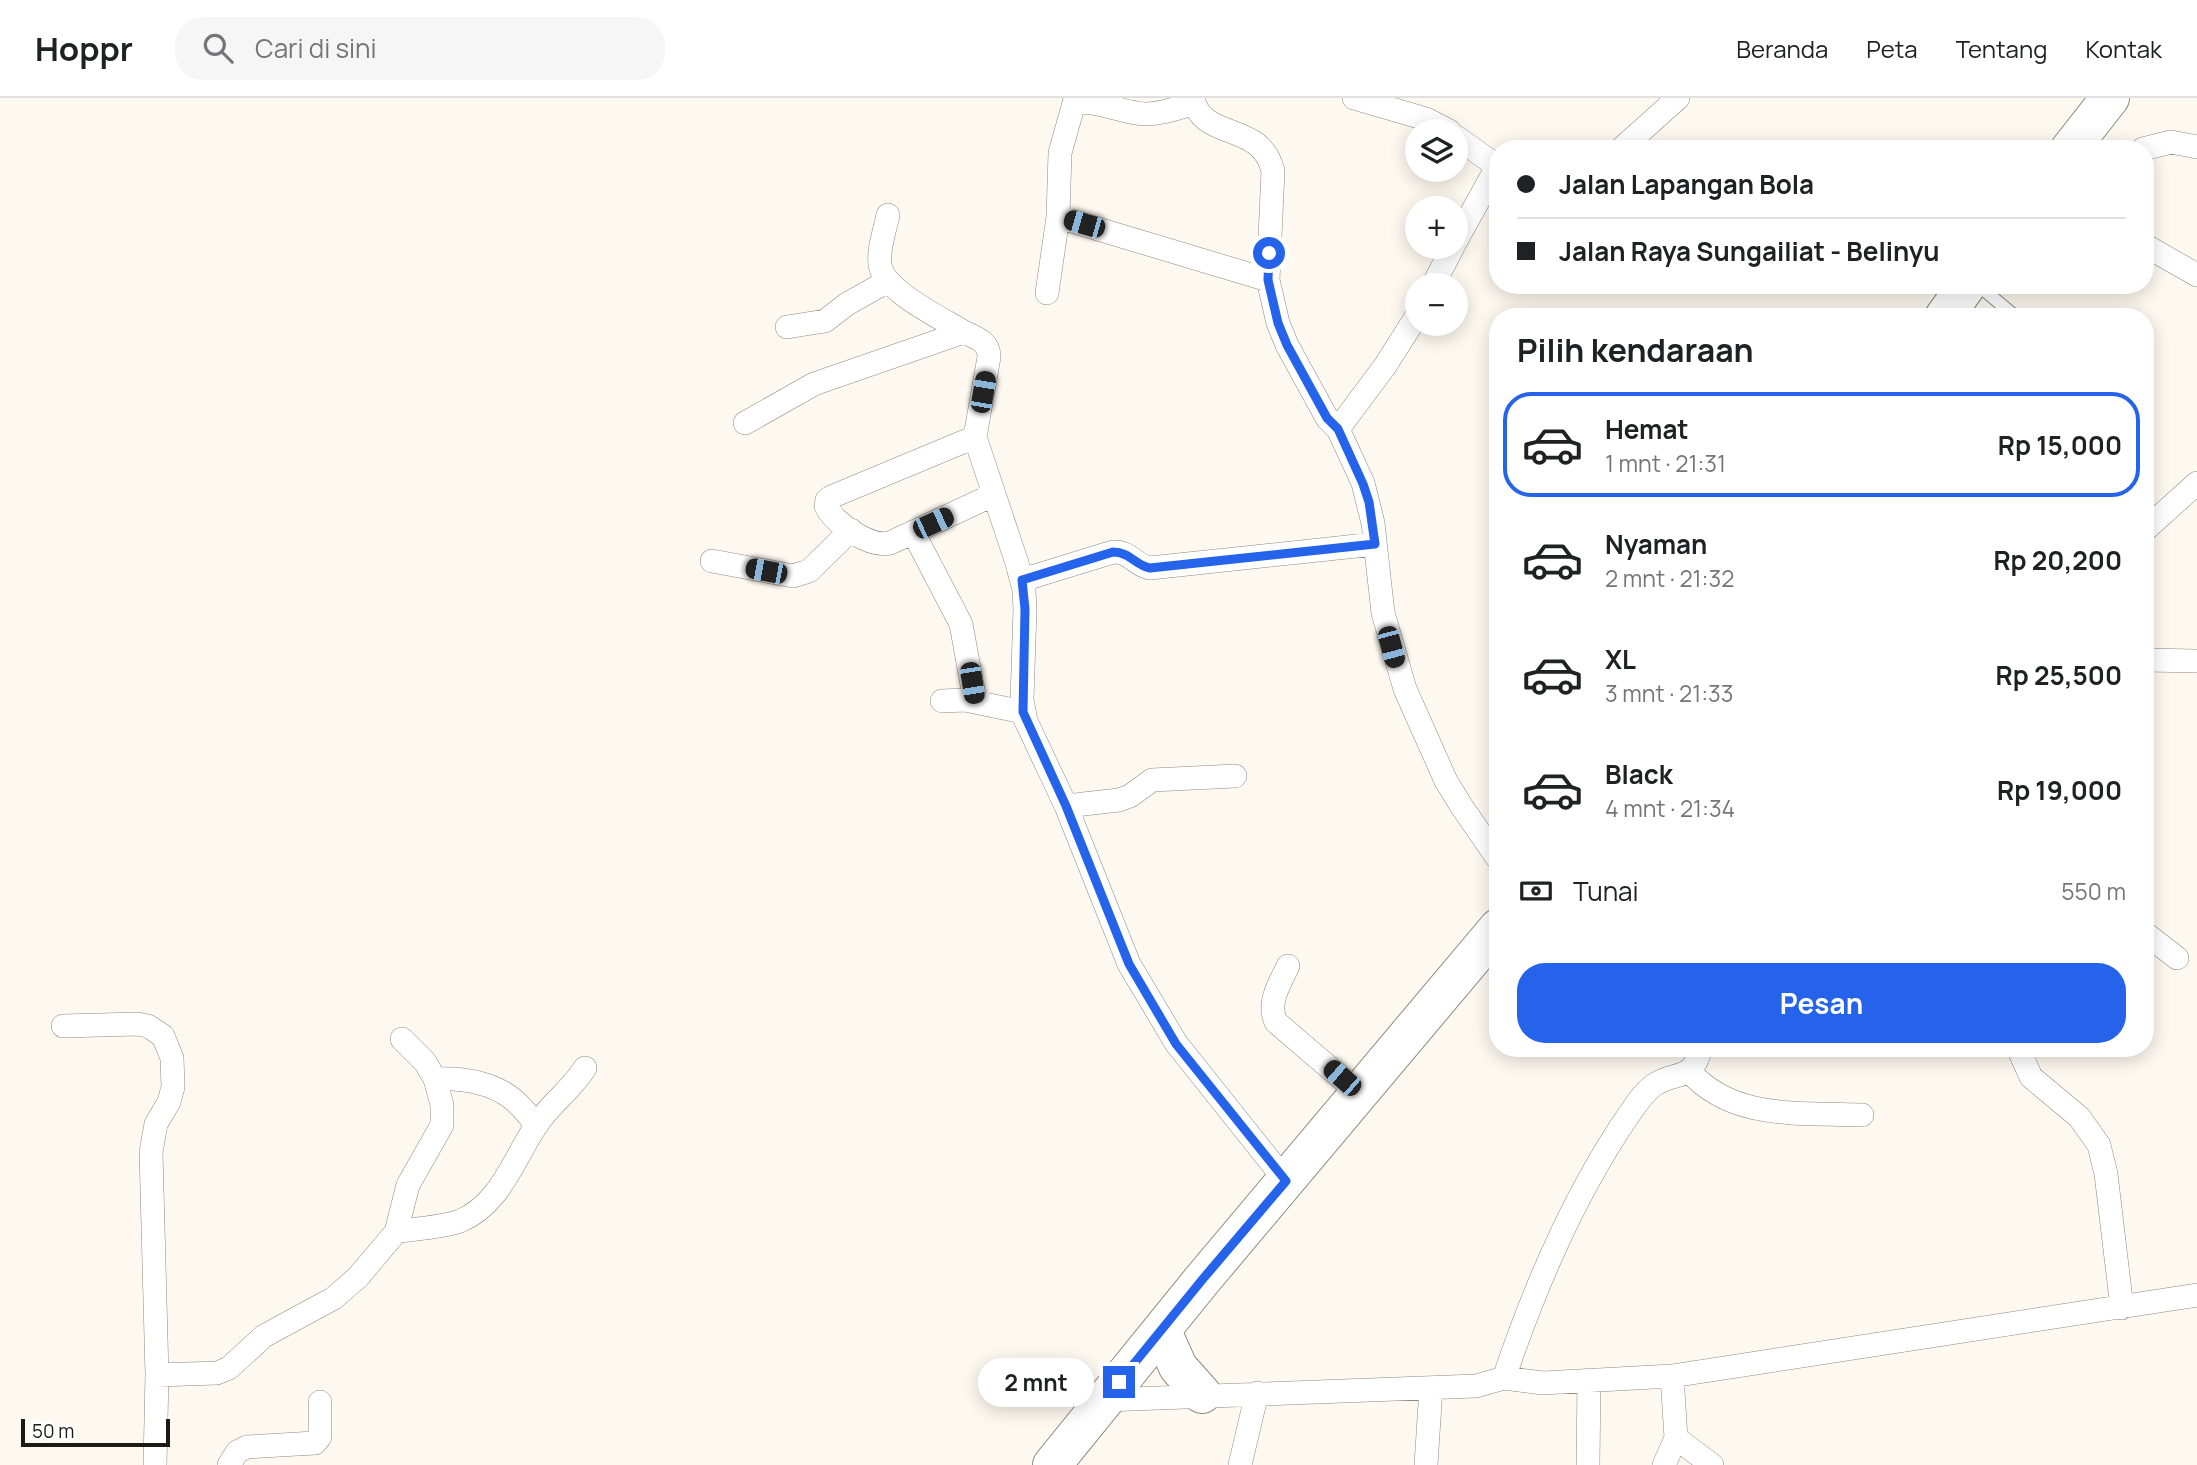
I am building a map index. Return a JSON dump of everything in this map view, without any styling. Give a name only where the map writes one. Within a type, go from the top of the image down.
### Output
[{"type":"highway","points":[[2076,140],[2106,99]]},
{"type":"highway","points":[[1052,1465],[1202,1280],[1489,939]]},
{"type":"highway","points":[[1162,1331],[1178,1367],[1202,1394]]},
{"type":"street","points":[[1354,98],[1426,119]]},
{"type":"street","points":[[1631,140],[1678,98]]},
{"type":"street","points":[[1047,293],[1058,217],[1060,153],[1074,103],[1087,101],[1145,114],[1172,110],[1194,100],[1199,112],[1208,122],[1251,139],[1270,156],[1273,171],[1268,280],[1278,323],[1327,418],[1338,429],[1366,493],[1386,629],[1405,689],[1446,781],[1489,846]]},
{"type":"street","points":[[2154,146],[2171,142],[2197,147]]},
{"type":"street","points":[[1468,144],[1489,159]]},
{"type":"street","points":[[1468,219],[1489,181]]},
{"type":"street","points":[[888,215],[879,263],[883,275],[908,297],[985,343],[989,349],[975,437],[1022,580],[1025,609],[1023,712],[1066,806],[1129,964],[1153,1007],[1193,1067],[1286,1181]]},
{"type":"street","points":[[1058,217],[1268,280]]},
{"type":"street","points":[[2154,251],[2197,275]]},
{"type":"street","points":[[787,327],[825,321],[847,304],[888,281]]},
{"type":"street","points":[[745,424],[814,384],[964,332]]},
{"type":"street","points":[[1338,429],[1405,334]]},
{"type":"street","points":[[975,437],[827,500],[826,506],[829,513],[851,530],[881,544],[993,495]]},
{"type":"street","points":[[2154,522],[2197,483]]},
{"type":"street","points":[[712,561],[800,575],[809,571],[851,530]]},
{"type":"street","points":[[913,532],[961,624],[975,701]]},
{"type":"street","points":[[1022,580],[1113,552],[1125,553],[1144,567],[1150,568],[1375,544]]},
{"type":"street","points":[[2154,660],[2197,661]]},
{"type":"street","points":[[942,701],[975,701],[1023,712]]},
{"type":"street","points":[[1066,806],[1119,800],[1130,796],[1152,780],[1235,776]]},
{"type":"street","points":[[2154,940],[2177,958]]},
{"type":"street","points":[[1287,967],[1273,1001],[1272,1013],[1276,1022],[1360,1094]]},
{"type":"street","points":[[63,1026],[148,1026],[163,1036],[172,1058],[171,1094],[156,1124],[151,1152],[157,1375],[155,1465]]},
{"type":"street","points":[[157,1375],[217,1373],[229,1368],[264,1336],[334,1298],[348,1287],[396,1232],[412,1175],[438,1136],[442,1125],[443,1105],[435,1079],[425,1062],[402,1040]]},
{"type":"street","points":[[1504,1378],[1525,1317],[1568,1219],[1610,1142],[1651,1086],[1689,1071],[1698,1057]]},
{"type":"street","points":[[2022,1057],[2031,1077],[2079,1117],[2099,1145],[2106,1174],[2122,1308]]},
{"type":"street","points":[[396,1232],[460,1221],[478,1209],[508,1177],[537,1125],[585,1068]]},
{"type":"street","points":[[1689,1071],[1715,1095],[1747,1107],[1765,1111],[1862,1115]]},
{"type":"street","points":[[435,1079],[462,1079],[503,1093],[512,1098],[537,1125]]},
{"type":"street","points":[[1105,1400],[1202,1394],[1476,1386],[1504,1378],[1543,1383],[1672,1376],[2197,1295]]},
{"type":"street","points":[[1664,1465],[1676,1438],[1672,1376]]},
{"type":"street","points":[[1588,1465],[1589,1380]]},
{"type":"street","points":[[1426,1465],[1431,1388]]},
{"type":"street","points":[[1240,1465],[1256,1393]]},
{"type":"street","points":[[229,1465],[237,1452],[247,1447],[315,1443],[320,1437],[320,1402]]},
{"type":"street","points":[[1676,1438],[1712,1465]]},
{"type":"lane","points":[[1989,294],[2005,308]]},
{"type":"route","points":[[1119,1382],[1286,1181],[1176,1044],[1129,964],[1066,806],[1023,712],[1025,609],[1022,580],[1113,552],[1125,553],[1144,567],[1150,568],[1375,544],[1369,502],[1363,484],[1338,429],[1327,418],[1278,323],[1268,280],[1269,253]]}]
